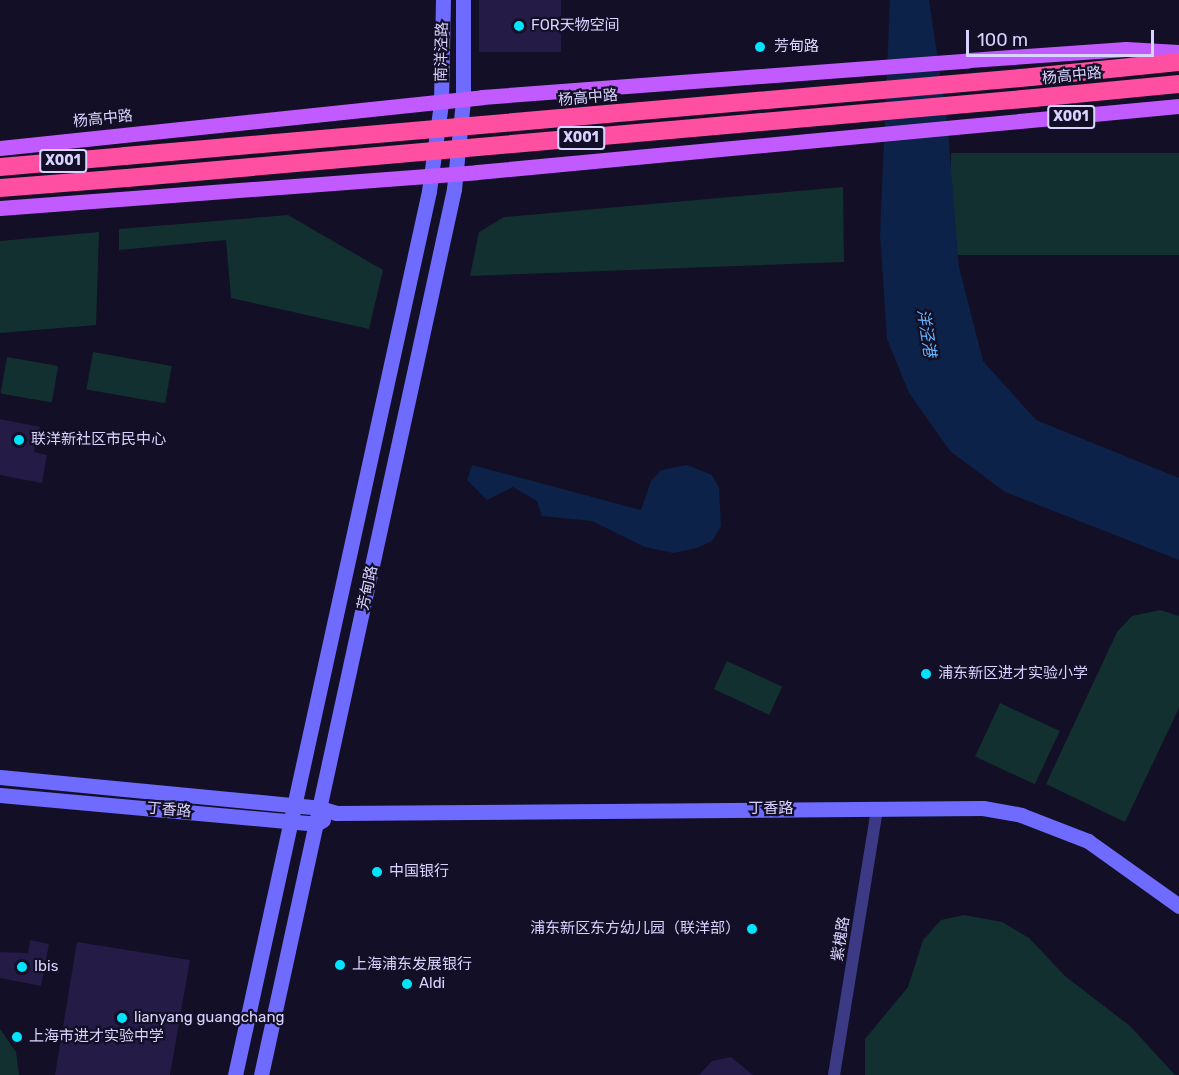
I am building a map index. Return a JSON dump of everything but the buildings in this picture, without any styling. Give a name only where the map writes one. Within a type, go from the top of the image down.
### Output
[{"type":"highway","name":"杨高中路","points":[[0,167],[1031,77],[1179,62]]},
{"type":"highway","name":"杨高中路","points":[[0,188],[1179,84]]},
{"type":"main road","name":"南洋泾路","points":[[441,103],[443,0]]},
{"type":"main road","name":"南洋泾路","points":[[463,0],[463,100]]},
{"type":"main road","name":"杨高中路","points":[[0,148],[463,100],[969,60],[1126,50],[1179,52]]},
{"type":"main road","name":"芳甸路","points":[[261,1075],[456,173],[463,100]]},
{"type":"main road","name":"芳甸路","points":[[235,1075],[441,103]]},
{"type":"main road","name":"X001","points":[[456,173],[962,128],[1179,106]]},
{"type":"main road","points":[[0,208],[456,173]]},
{"type":"main road","name":"丁香路","points":[[0,777],[293,805],[320,808],[336,813],[983,808],[1055,826],[1120,861],[1179,906]]},
{"type":"main road","name":"丁香路","points":[[0,795],[316,824],[336,813]]},
{"type":"street","name":"紫槐路","points":[[834,1075],[877,809]]},
{"type":"green space","points":[[951,153],[1179,153],[1179,255],[951,255]]},
{"type":"green space","points":[[843,187],[844,262],[470,276],[479,232],[504,217]]},
{"type":"green space","points":[[288,215],[383,270],[369,329],[231,298],[226,240],[119,250],[119,229]]},
{"type":"green space","points":[[99,232],[96,325],[0,333],[0,241]]},
{"type":"green space","points":[[93,352],[172,366],[165,403],[86,389]]},
{"type":"green space","points":[[7,357],[58,366],[52,402],[1,393]]},
{"type":"green space","points":[[1160,610],[1179,616],[1179,708],[1125,822],[1046,784],[1117,632],[1132,616]]},
{"type":"green space","points":[[727,661],[782,687],[769,715],[714,689]]},
{"type":"green space","points":[[1000,703],[1060,731],[1035,784],[975,756]]},
{"type":"green space","points":[[964,915],[1002,922],[1029,938],[1065,976],[1130,1026],[1175,1075],[865,1075],[865,1039],[908,987],[923,940],[941,920]]},
{"type":"green space","points":[[0,1029],[16,1052],[19,1075],[0,1075]]},
{"type":"water","name":"洋泾港","points":[[890,0],[929,0],[947,120],[959,267],[983,361],[1036,420],[1179,478],[1179,560],[1005,492],[950,451],[909,393],[887,339],[880,235]]},
{"type":"water","points":[[472,465],[641,510],[651,481],[661,470],[687,465],[712,475],[719,488],[721,526],[712,541],[697,548],[673,553],[645,547],[592,521],[542,516],[537,501],[513,487],[487,500],[467,480]]},
{"type":"place","name":"FOR天物空间","points":[[519,26]]},
{"type":"place","name":"芳甸路","points":[[760,47]]},
{"type":"place","name":"联洋新社区市民中心","points":[[19,440]]},
{"type":"place","name":"浦东新区进才实验小学","points":[[926,674]]},
{"type":"place","name":"中国银行","points":[[377,872]]},
{"type":"place","name":"浦东新区东方幼儿园（联洋部）","points":[[752,929]]},
{"type":"place","name":"上海浦东发展银行","points":[[340,965]]},
{"type":"place","name":"Ibis","points":[[22,967]]},
{"type":"place","name":"Aldi","points":[[407,984]]},
{"type":"place","name":"lianyang guangchang","points":[[122,1018]]},
{"type":"place","name":"上海市进才实验中学","points":[[17,1037]]}]
